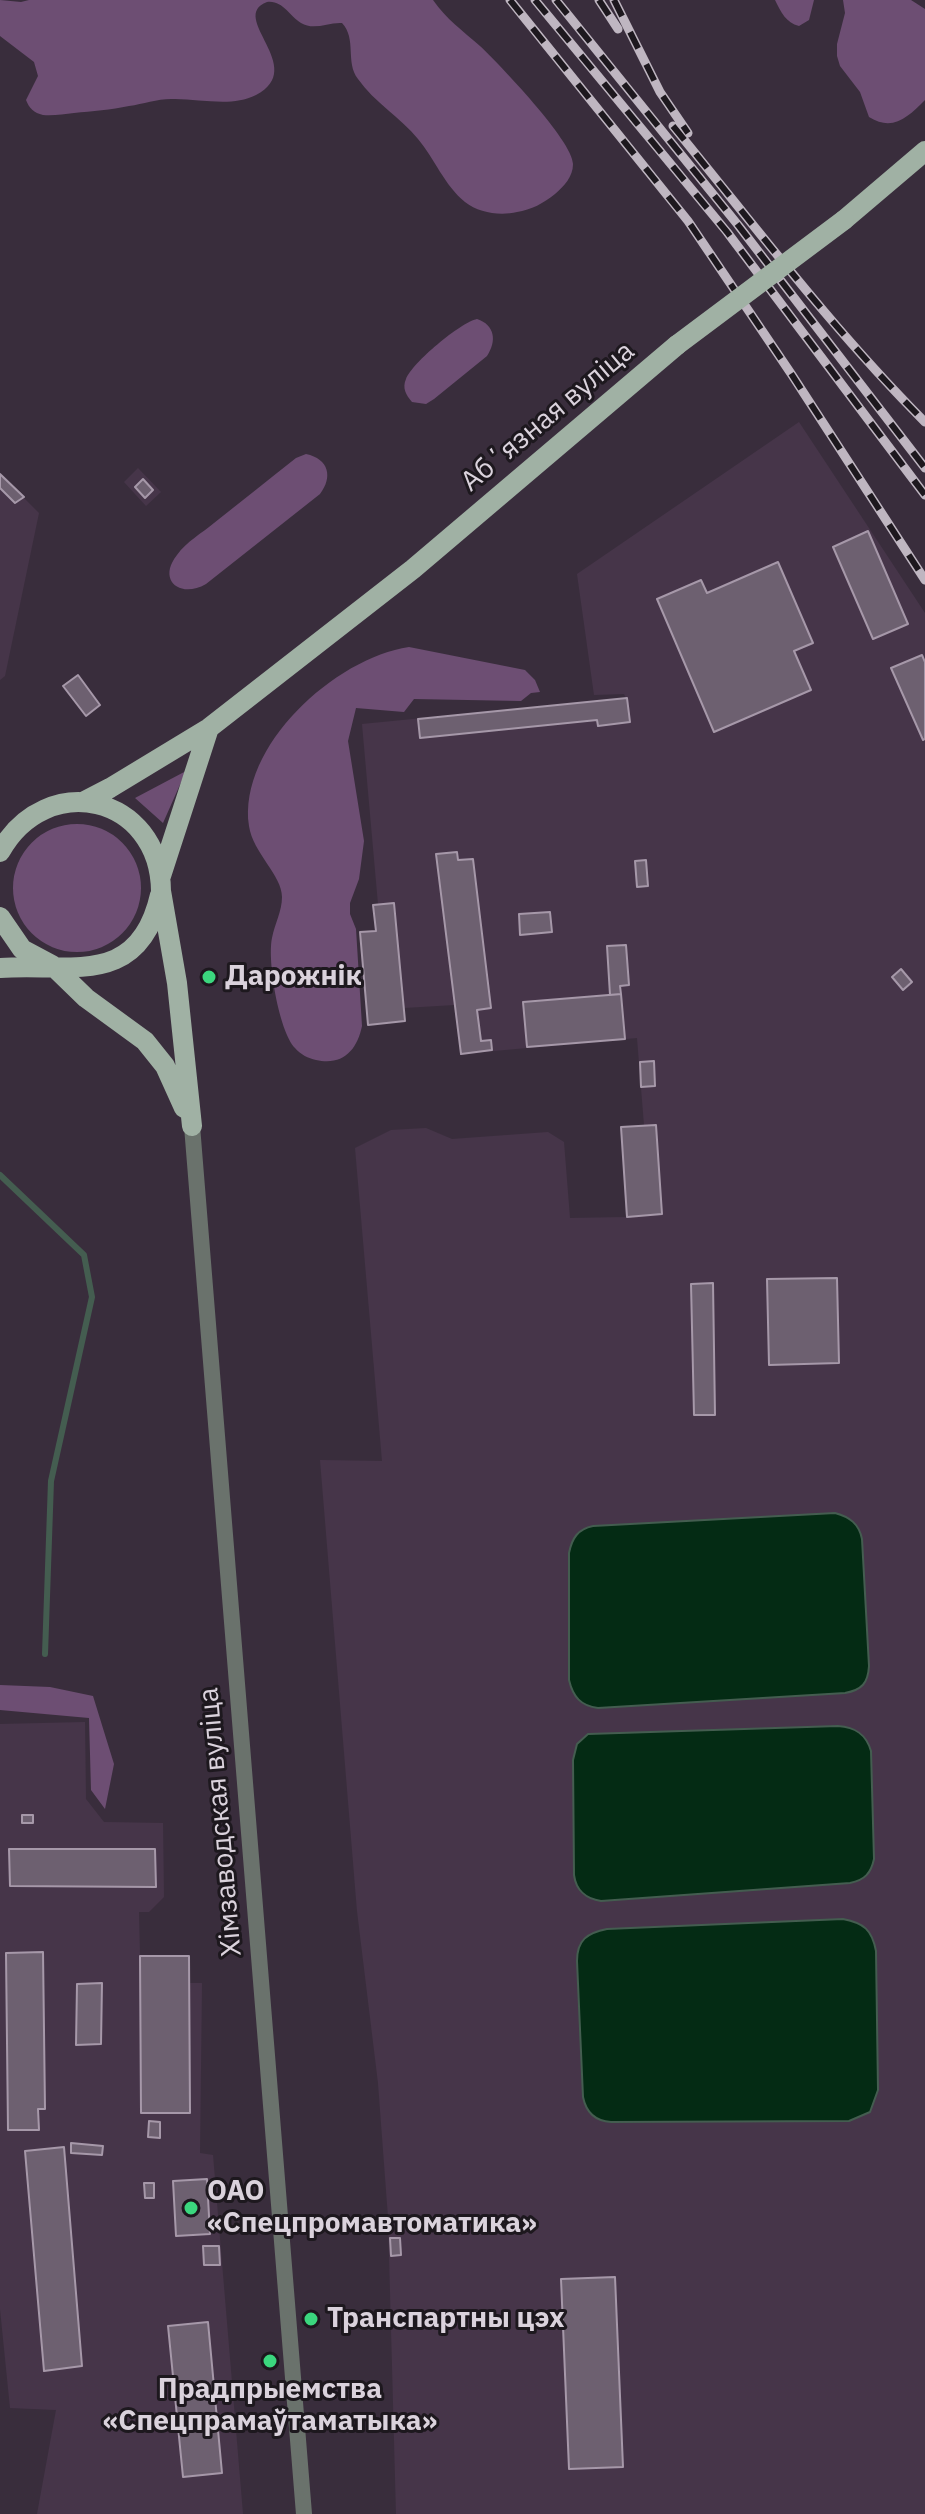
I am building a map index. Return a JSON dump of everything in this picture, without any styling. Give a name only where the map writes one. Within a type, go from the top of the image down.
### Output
[{"type":"main road","name":"Абʼязная вуліца","points":[[83,802],[209,728],[413,569],[677,345],[844,220],[925,151]]},
{"type":"main road","points":[[0,968],[52,965],[77,969],[101,966],[124,955],[142,938],[155,916],[160,884],[209,728]]},
{"type":"main road","points":[[0,852],[24,820],[52,805],[83,802],[106,806],[126,818],[143,834],[155,854],[177,983],[192,1126]]},
{"type":"main road","points":[[0,917],[22,949],[52,965],[86,998],[145,1041],[165,1066],[192,1126]]},
{"type":"street","name":"Хімзаводская вуліца","points":[[192,1126],[304,2514]]},
{"type":"shaded area","points":[[0,0],[433,0],[503,69],[549,121],[570,153],[573,164],[571,173],[555,194],[527,210],[497,213],[471,206],[451,188],[411,131],[358,79],[352,65],[349,36],[342,23],[306,25],[273,2],[267,2],[257,9],[256,19],[274,71],[270,84],[256,95],[236,101],[214,102],[166,99],[108,109],[43,115],[32,110],[26,100],[38,76],[34,62],[0,36]]},
{"type":"shaded area","points":[[775,0],[814,0],[809,20],[799,26],[787,20]]},
{"type":"shaded area","points":[[843,0],[911,0],[925,9],[925,100],[900,120],[885,123],[869,117],[860,92],[840,66],[837,44],[845,13]]},
{"type":"shaded area","points":[[477,319],[491,329],[493,339],[487,356],[426,404],[412,402],[405,388],[410,372],[449,335]]},
{"type":"shaded area","points":[[799,422],[925,613],[925,2514],[396,2514],[388,2217],[378,2083],[357,1911],[320,1460],[382,1461],[355,1148],[391,1130],[426,1128],[452,1139],[548,1132],[564,1142],[570,1218],[626,1217],[621,1127],[644,1125],[637,1038],[461,1054],[454,1005],[404,1008],[405,1021],[368,1025],[360,932],[375,931],[373,905],[378,904],[362,724],[626,698],[624,694],[594,695],[577,574]]},
{"type":"shaded area","points":[[306,454],[324,464],[327,481],[320,494],[206,584],[188,589],[174,584],[169,572],[171,564],[185,546],[296,458]]},
{"type":"shaded area","points":[[138,468],[161,492],[146,506],[124,482]]},
{"type":"shaded area","points":[[0,474],[39,513],[5,676],[0,680]]},
{"type":"shaded area","points":[[409,647],[525,670],[535,680],[540,692],[531,693],[521,701],[414,699],[404,712],[356,708],[348,741],[364,841],[350,914],[356,929],[362,1026],[347,1054],[334,1061],[316,1060],[295,1048],[279,1012],[271,949],[281,907],[281,889],[252,836],[249,826],[250,796],[259,766],[275,737],[297,711],[323,687],[351,668]]},
{"type":"shaded area","points":[[186,771],[163,823],[135,798]]},
{"type":"shaded area","points":[[77,824],[102,829],[122,843],[136,863],[141,888],[136,913],[122,933],[102,947],[77,952],[52,947],[32,933],[18,913],[13,888],[18,863],[32,843],[52,829]]},
{"type":"shaded area","points":[[835,1513],[853,1522],[862,1539],[869,1666],[860,1688],[845,1693],[598,1708],[582,1703],[575,1696],[569,1680],[569,1553],[580,1532],[593,1526]]},
{"type":"shaded area","points":[[0,1685],[50,1687],[93,1696],[114,1764],[105,1809],[91,1790],[89,1718],[0,1710]]},
{"type":"shaded area","points":[[85,1722],[86,1799],[104,1822],[163,1823],[164,1897],[149,1912],[139,1912],[140,1956],[189,1956],[190,1983],[202,1983],[200,2153],[213,2155],[243,2514],[37,2514],[56,2410],[10,2408],[0,2309],[0,1724]]},
{"type":"shaded area","points":[[838,1726],[859,1732],[871,1751],[874,1859],[869,1872],[860,1880],[601,1901],[586,1896],[579,1889],[574,1875],[573,1760],[577,1744],[588,1734]]},
{"type":"shaded area","points":[[843,1919],[866,1929],[876,1951],[878,2090],[870,2112],[849,2121],[611,2122],[596,2118],[586,2107],[577,1961],[581,1943],[589,1935],[607,1929]]},
{"type":"building","points":[[0,474],[24,497],[15,503],[0,488]]},
{"type":"building","points":[[143,479],[153,490],[145,498],[135,487]]},
{"type":"building","points":[[868,531],[908,624],[873,639],[833,547]]},
{"type":"building","points":[[778,562],[813,643],[794,651],[811,690],[714,732],[657,599],[701,580],[707,593]]},
{"type":"building","points":[[922,655],[925,662],[923,740],[891,668]]},
{"type":"building","points":[[78,675],[100,705],[86,716],[63,686]]},
{"type":"building","points":[[627,698],[630,722],[598,726],[597,720],[420,738],[418,719]]},
{"type":"building","points":[[457,852],[458,860],[473,859],[491,1008],[477,1010],[481,1041],[491,1040],[492,1050],[461,1054],[436,854]]},
{"type":"building","points":[[646,860],[648,886],[637,887],[635,861]]},
{"type":"building","points":[[394,903],[405,1021],[368,1025],[360,932],[376,931],[373,905]]},
{"type":"building","points":[[550,912],[552,932],[520,935],[519,914]]},
{"type":"building","points":[[626,945],[629,985],[620,986],[621,994],[610,995],[607,946]]},
{"type":"building","points":[[901,969],[912,982],[903,990],[892,977]]},
{"type":"building","points":[[621,994],[625,1039],[527,1047],[523,1002]]},
{"type":"building","points":[[654,1061],[655,1086],[641,1087],[640,1062]]},
{"type":"building","points":[[656,1125],[662,1214],[627,1217],[621,1127]]},
{"type":"building","points":[[837,1278],[839,1363],[769,1365],[767,1279]]},
{"type":"building","points":[[713,1283],[715,1415],[694,1415],[691,1284]]},
{"type":"building","points":[[22,1815],[33,1815],[33,1823],[22,1823]]},
{"type":"building","points":[[9,1849],[155,1849],[156,1887],[10,1886]]},
{"type":"building","points":[[43,1952],[45,2109],[38,2109],[39,2130],[8,2130],[6,1953]]},
{"type":"building","points":[[140,1956],[189,1956],[190,2113],[141,2113]]},
{"type":"building","points":[[102,1983],[101,2044],[76,2045],[77,1984]]},
{"type":"building","points":[[149,2121],[160,2122],[160,2138],[148,2137]]},
{"type":"building","points":[[71,2143],[103,2146],[102,2155],[71,2153]]},
{"type":"building","points":[[64,2147],[82,2366],[44,2371],[25,2151]]},
{"type":"building","name":"ОАО «Спецпромавтоматика»","points":[[207,2179],[210,2234],[176,2236],[173,2181]]},
{"type":"building","points":[[144,2183],[154,2183],[154,2198],[145,2198]]},
{"type":"building","points":[[390,2238],[400,2238],[401,2255],[391,2256]]},
{"type":"building","points":[[203,2246],[219,2246],[220,2265],[204,2265]]},
{"type":"building","points":[[615,2277],[623,2467],[569,2469],[561,2279]]},
{"type":"building","points":[[208,2322],[222,2473],[183,2477],[168,2326]]},
{"type":"waterway","points":[[0,1175],[84,1255],[92,1297],[51,1481],[45,1654]]},
{"type":"railway","points":[[510,0],[688,221],[925,580]]},
{"type":"railway","points":[[535,0],[727,232],[925,495]]},
{"type":"railway","points":[[556,0],[738,225],[925,468]]},
{"type":"railway","points":[[599,0],[618,29]]},
{"type":"railway","points":[[614,0],[660,92],[688,133]]},
{"type":"railway","points":[[673,126],[826,314],[925,422]]},
{"type":"place","name":"Дарожнік","points":[[209,977]]},
{"type":"place","name":"ОАО «Спецпромавтоматика»","points":[[191,2208]]},
{"type":"place","name":"Транспартны цэх","points":[[311,2319]]},
{"type":"place","name":"Прадпрыемства «Спецпрамаўтаматыка»","points":[[270,2361]]}]
